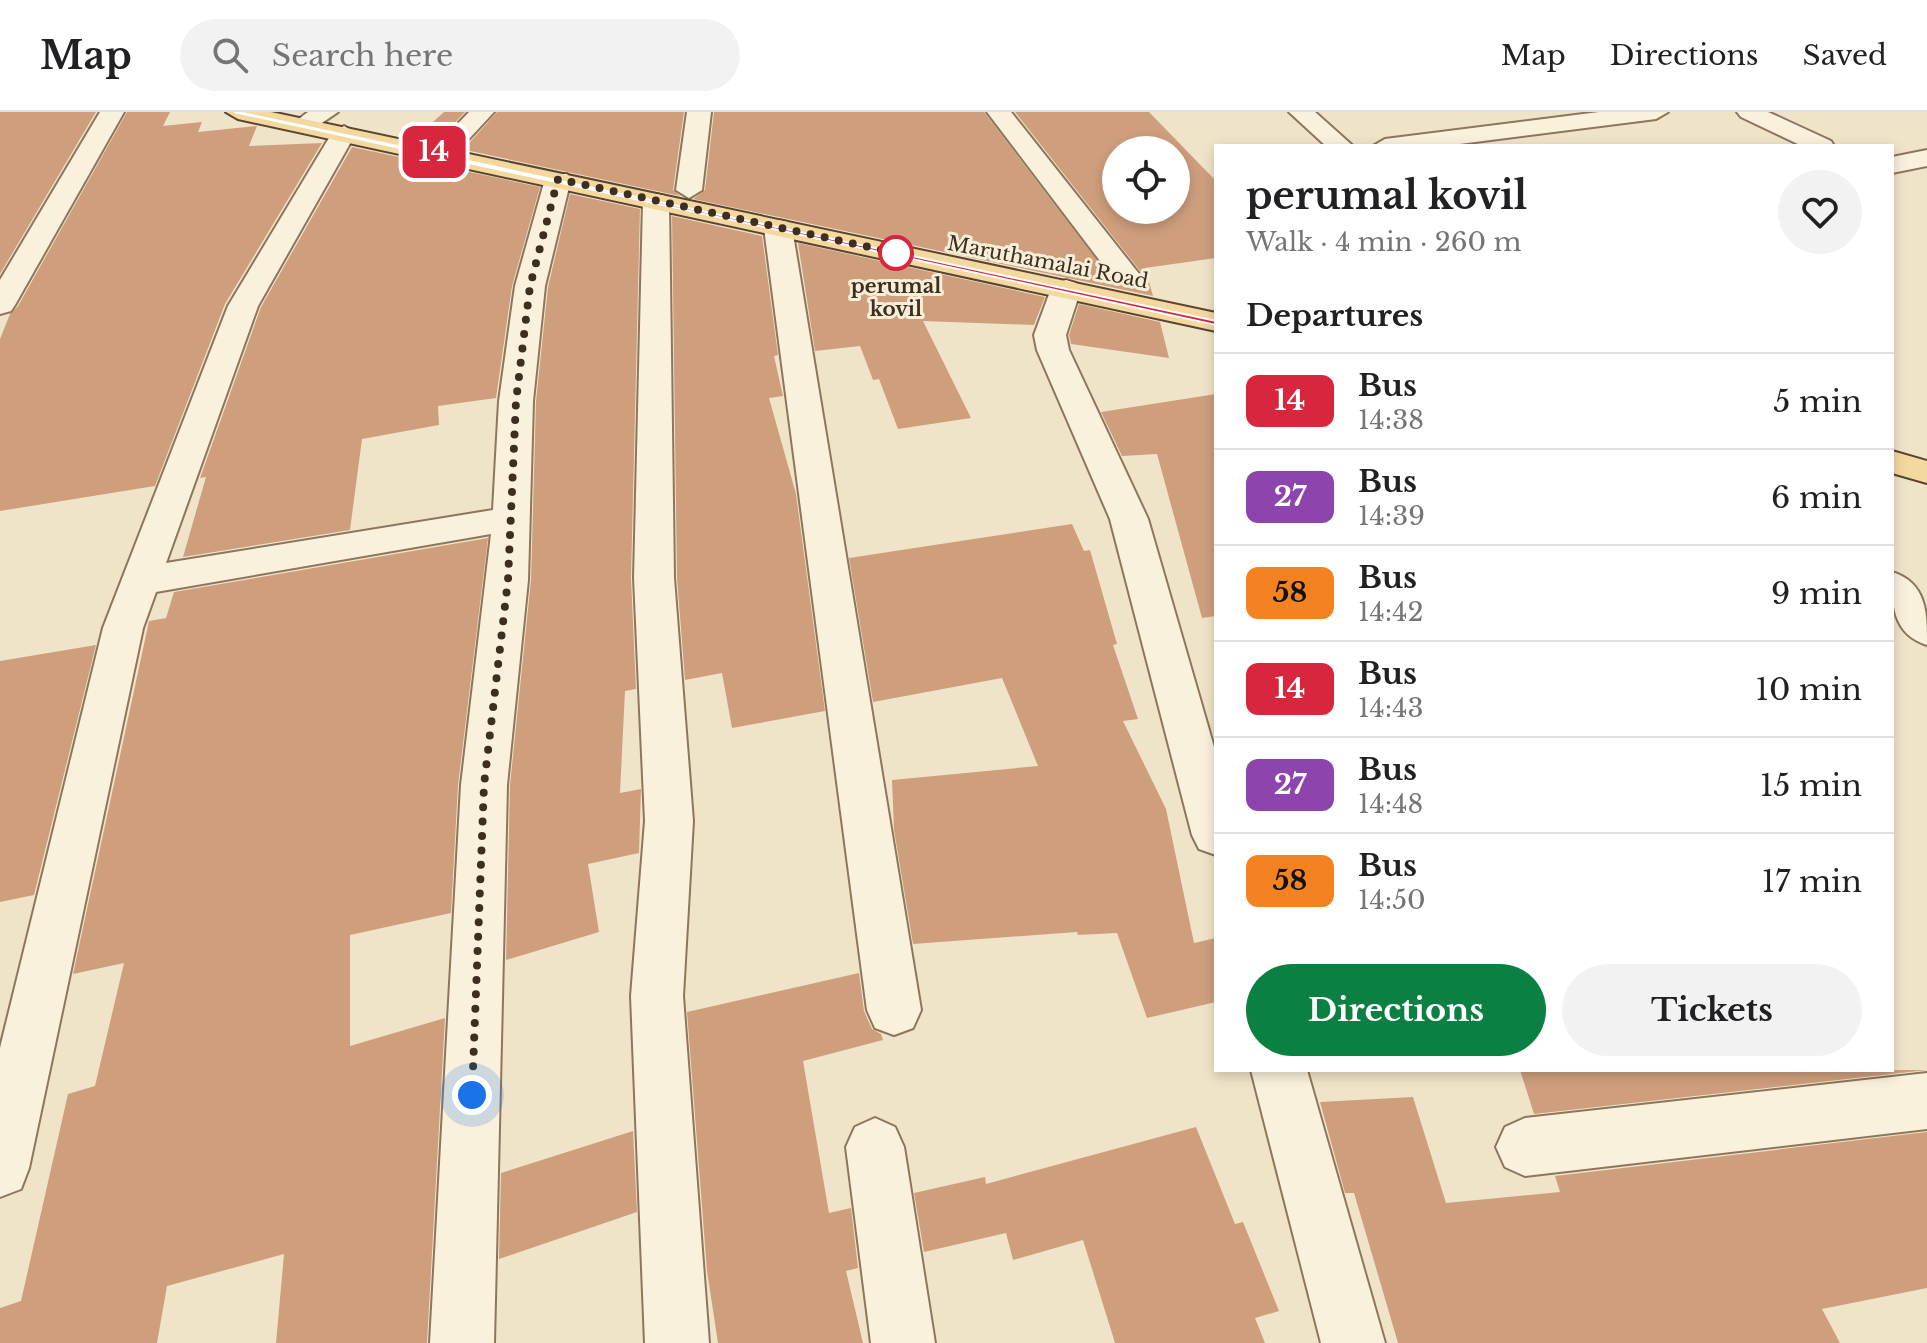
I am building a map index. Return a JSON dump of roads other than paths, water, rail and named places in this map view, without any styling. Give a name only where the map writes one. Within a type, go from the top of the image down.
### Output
[{"type":"main road","name":"Maruthamalai Road","points":[[238,112],[459,135],[778,228],[1214,322]]},
{"type":"main road","name":"Maruthamalai Road","points":[[338,121],[558,179],[775,210],[1214,295]]},
{"type":"main road","points":[[1894,463],[1927,472]]},
{"type":"main road","points":[[1894,490],[1927,498]]},
{"type":"street","points":[[0,305],[112,112]]},
{"type":"street","points":[[459,135],[482,112]]},
{"type":"street","points":[[677,1343],[657,996],[669,821],[654,578],[672,196],[699,112]]},
{"type":"street","points":[[999,112],[1126,276]]},
{"type":"street","points":[[1301,112],[1339,144]]},
{"type":"street","points":[[1419,144],[1504,139],[1656,112]]},
{"type":"street","points":[[1749,112],[1818,144]]},
{"type":"street","points":[[0,1168],[123,628],[243,306],[338,121]]},
{"type":"street","points":[[1894,165],[1927,158]]},
{"type":"street","points":[[462,1343],[484,785],[508,580],[516,401],[530,286],[558,179]]},
{"type":"street","points":[[778,228],[894,1010]]},
{"type":"street","points":[[1066,289],[1050,335],[1053,350],[1129,519],[1214,828]]},
{"type":"street","points":[[141,581],[510,519]]},
{"type":"street","points":[[1894,589],[1927,630]]},
{"type":"street","points":[[1280,1072],[1353,1343]]},
{"type":"street","points":[[1525,1147],[1927,1101]]},
{"type":"street","points":[[875,1147],[903,1343]]},
{"type":"place","name":"perumal kovil","points":[[896,253]]}]
